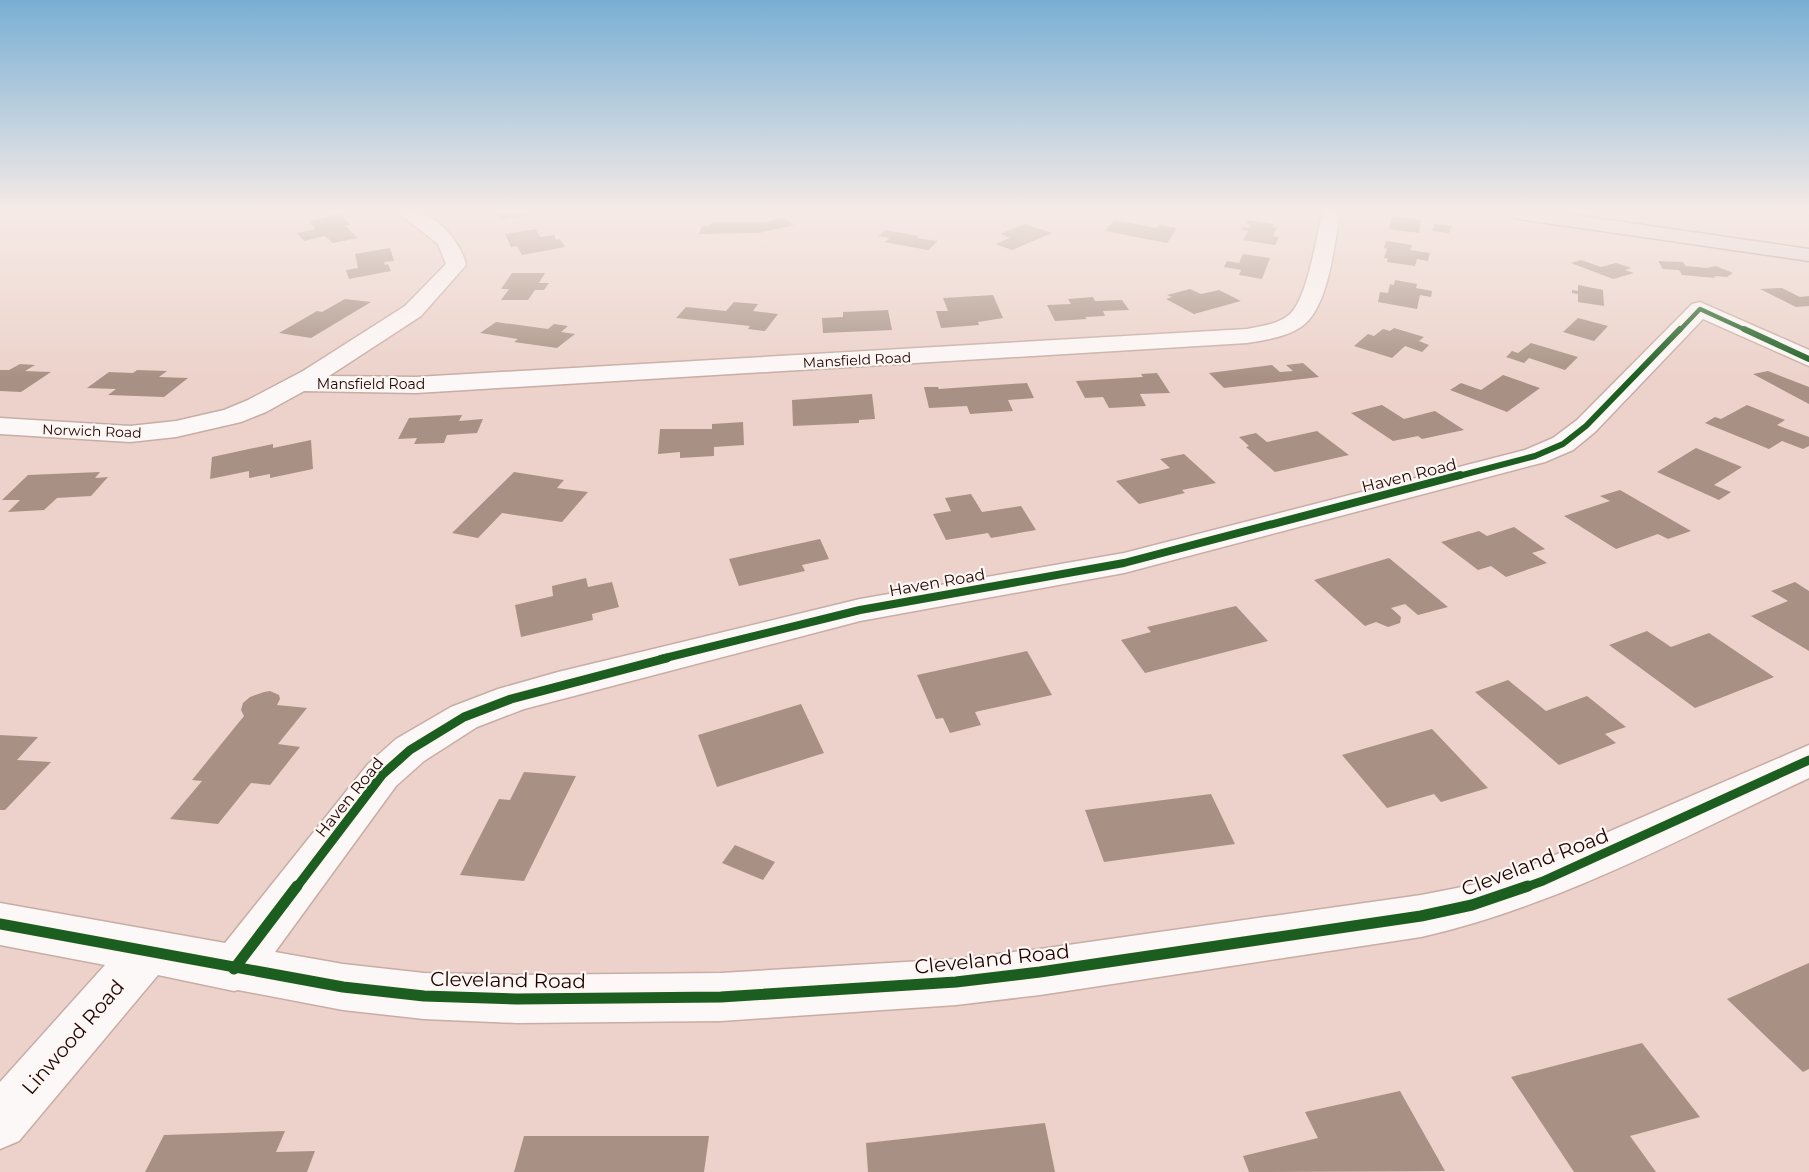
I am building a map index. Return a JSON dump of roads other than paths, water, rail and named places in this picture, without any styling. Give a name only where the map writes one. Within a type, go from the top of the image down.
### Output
[{"type":"street","name":"Norwich Road","points":[[0,426],[115,434],[161,432],[232,416],[300,383],[413,310],[453,268]]},
{"type":"street","name":"Mansfield Road","points":[[300,383],[416,385],[1247,336],[1277,329],[1292,323],[1302,315],[1310,300],[1318,268]]},
{"type":"street","name":"Haven Road","points":[[234,969],[382,775],[395,761],[426,739],[464,717],[533,692],[785,627],[911,600],[1124,563],[1528,458],[1555,448],[1578,433],[1700,309],[1809,359]]},
{"type":"street","name":"Cleveland Road","points":[[0,924],[234,969],[380,992],[424,996],[517,999],[721,997],[956,982],[1040,972],[1421,916],[1472,905],[1578,866],[1809,760]]},
{"type":"street","name":"Linwood Road","points":[[0,1122],[147,952]]}]
